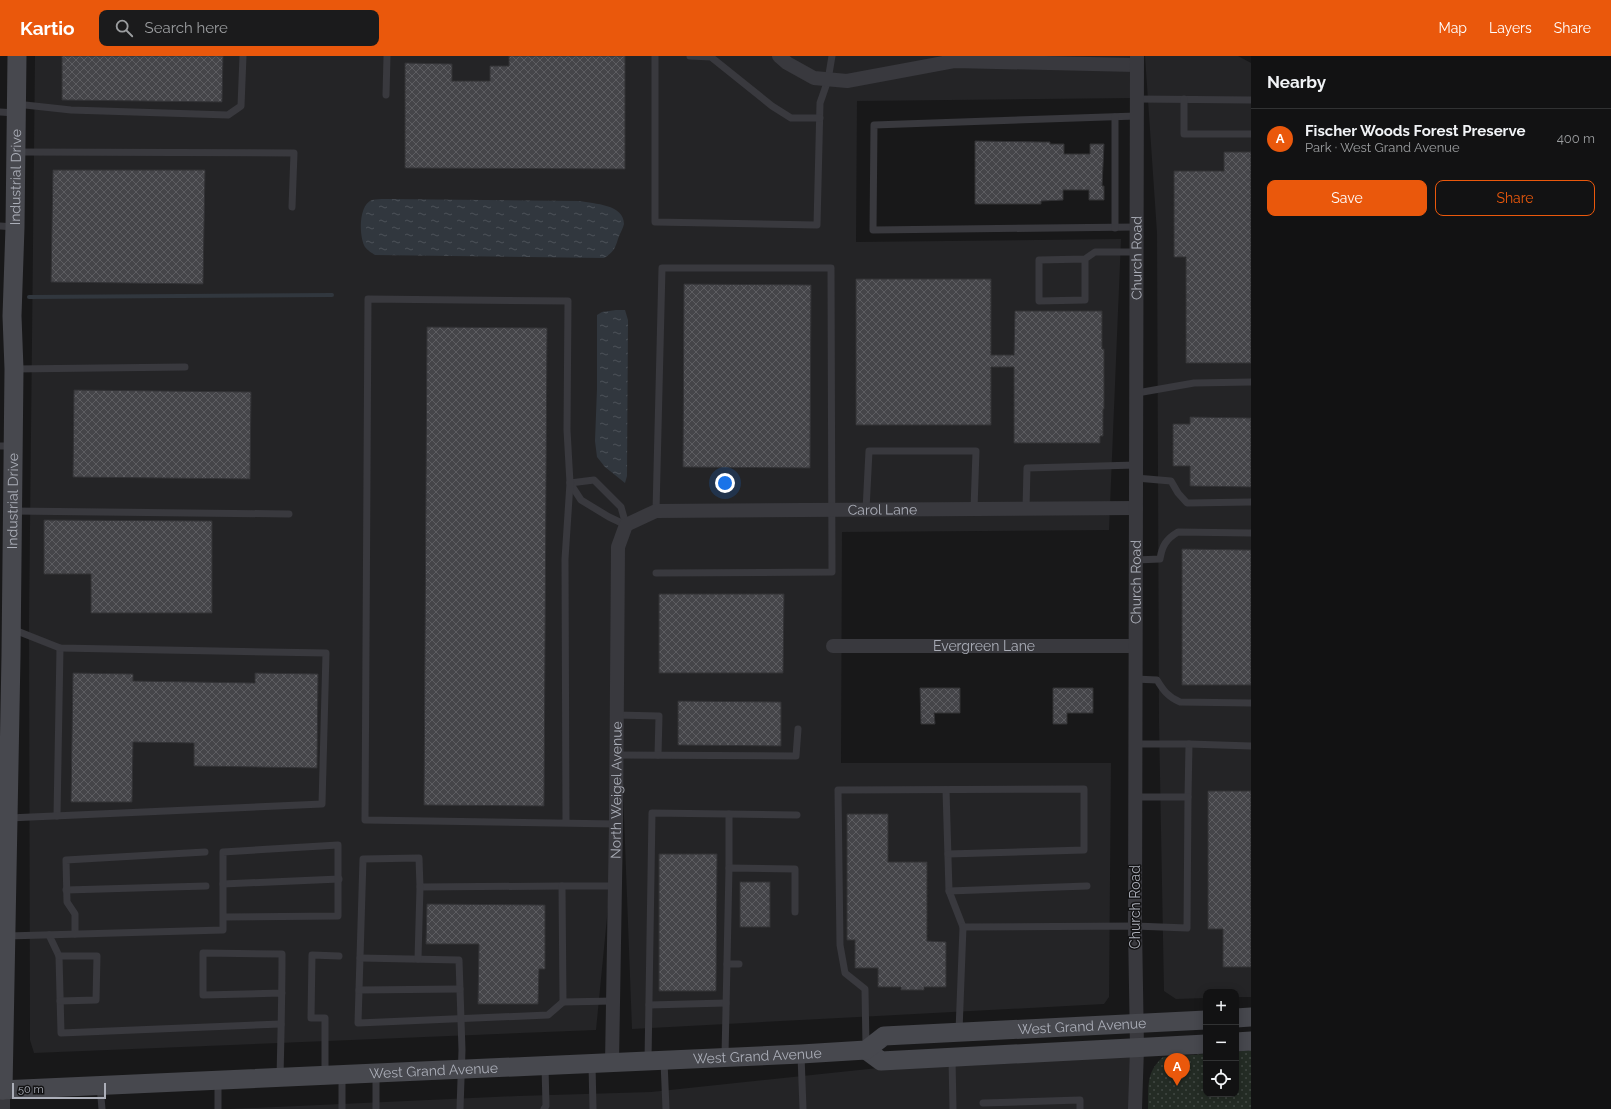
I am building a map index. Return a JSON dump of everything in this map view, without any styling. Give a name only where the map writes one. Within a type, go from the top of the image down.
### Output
[{"type":"main road","name":"Industrial Drive","points":[[1,1090],[2,987],[6,936],[3,885],[5,655],[10,628],[9,542],[12,510],[6,446],[14,369],[9,316],[8,227],[16,152],[11,110],[17,56]]},
{"type":"main road","points":[[1239,1018],[1251,1017]]},
{"type":"main road","name":"West Grand Avenue","points":[[1,1090],[801,1054],[866,1050],[884,1036],[1203,1020]]},
{"type":"main road","points":[[1239,1042],[1251,1041]]},
{"type":"main road","name":"West Grand Avenue","points":[[866,1050],[881,1061],[1203,1044]]},
{"type":"street","points":[[779,56],[787,63],[814,78],[847,81],[954,59],[1136,60]]},
{"type":"street","name":"Church Road","points":[[1135,1109],[1137,1048],[1135,926],[1137,393],[1136,60]]},
{"type":"street","name":"Carol Lane","points":[[629,524],[656,511],[1136,508]]},
{"type":"street","name":"North Weigel Avenue","points":[[612,1062],[616,824],[618,547],[629,524]]},
{"type":"street","name":"Evergreen Lane","points":[[833,646],[1135,646]]},
{"type":"street","points":[[1,1090],[3,1109]]},
{"type":"lane","points":[[11,110],[71,110],[228,115],[241,106],[243,56]]},
{"type":"lane","points":[[386,95],[387,56]]},
{"type":"lane","points":[[655,56],[656,222],[817,225],[820,103],[828,80],[832,56]]},
{"type":"lane","points":[[690,56],[711,57],[772,106],[791,118],[820,118]]},
{"type":"lane","points":[[1136,98],[1251,100]]},
{"type":"lane","points":[[1184,99],[1184,134],[1251,134]]},
{"type":"lane","points":[[1136,116],[874,125],[873,230],[1136,227]]},
{"type":"lane","points":[[1114,228],[1115,117]]},
{"type":"lane","points":[[16,152],[294,153],[292,207]]},
{"type":"lane","points":[[1085,259],[1085,300],[1039,301],[1039,260],[1085,259],[1095,252],[1137,252]]},
{"type":"lane","points":[[656,511],[662,268],[831,268],[832,572],[656,572]]},
{"type":"lane","points":[[566,823],[565,559],[570,483],[566,430],[568,301],[368,299],[365,820],[616,824]]},
{"type":"lane","points":[[14,369],[185,367]]},
{"type":"lane","points":[[1137,393],[1194,383],[1251,382]]},
{"type":"lane","points":[[866,510],[869,451],[976,451],[974,509]]},
{"type":"lane","points":[[1026,509],[1027,468],[1136,472],[1171,481],[1178,493],[1187,503],[1251,502]]},
{"type":"lane","points":[[570,483],[594,480],[621,507],[629,524]]},
{"type":"lane","points":[[570,483],[581,500],[609,517],[629,524]]},
{"type":"lane","points":[[12,510],[289,514]]},
{"type":"lane","points":[[1136,560],[1160,559],[1162,548],[1169,537],[1178,532],[1251,533]]},
{"type":"lane","points":[[4,818],[322,804],[326,653],[60,648],[10,628]]},
{"type":"lane","points":[[57,816],[60,648]]},
{"type":"lane","points":[[1135,679],[1157,680],[1164,692],[1172,699],[1180,702],[1251,704]]},
{"type":"lane","points":[[617,715],[659,716],[658,755]]},
{"type":"lane","points":[[616,755],[796,756],[798,729]]},
{"type":"lane","points":[[1135,744],[1251,746]]},
{"type":"lane","points":[[963,927],[1135,926],[1187,928],[1188,744]]},
{"type":"lane","points":[[866,1050],[865,989],[845,973],[840,945],[838,790],[1084,789],[1084,850],[948,854]]},
{"type":"lane","points":[[946,790],[949,891],[963,927],[959,1032]]},
{"type":"lane","points":[[1135,796],[1188,797]]},
{"type":"lane","points":[[666,1109],[656,1060],[648,1006],[652,812],[797,815]]},
{"type":"lane","points":[[724,1058],[729,814]]},
{"type":"lane","points":[[6,936],[223,930],[223,917],[223,884],[223,852],[338,846],[338,916],[223,917]]},
{"type":"lane","points":[[76,934],[75,914],[67,902],[66,860],[205,852]]},
{"type":"lane","points":[[418,959],[420,887],[419,858],[363,859],[358,1023],[548,1015],[563,1002],[613,1001]]},
{"type":"lane","points":[[729,868],[795,869],[795,912]]},
{"type":"lane","points":[[223,884],[339,879]]},
{"type":"lane","points":[[66,890],[206,886]]},
{"type":"lane","points":[[562,886],[563,1002]]},
{"type":"lane","points":[[420,887],[615,886]]},
{"type":"lane","points":[[949,891],[1087,886]]},
{"type":"lane","points":[[49,935],[59,956],[61,1034],[281,1024]]},
{"type":"lane","points":[[280,1078],[282,994],[282,954],[203,953],[203,995],[282,994]]},
{"type":"lane","points":[[339,956],[312,955],[311,1018],[325,1018],[333,1076],[342,1109]]},
{"type":"lane","points":[[59,956],[97,956],[96,1000],[60,1001]]},
{"type":"lane","points":[[360,958],[458,960],[461,1018],[460,1109]]},
{"type":"lane","points":[[727,964],[739,964]]},
{"type":"lane","points":[[359,990],[460,990]]},
{"type":"lane","points":[[648,1006],[726,1003]]},
{"type":"lane","points":[[801,1054],[803,1109]]},
{"type":"lane","points":[[952,1058],[953,1109]]},
{"type":"lane","points":[[592,1064],[593,1109]]},
{"type":"lane","points":[[544,1109],[546,1106],[545,1066]]},
{"type":"lane","points":[[376,1074],[376,1109]]},
{"type":"lane","points":[[218,1081],[218,1109]]},
{"type":"lane","points":[[100,1086],[102,1109]]},
{"type":"lane","points":[[983,1103],[1080,1100],[1080,1109]]},
{"type":"shaded area","points":[[35,56],[1133,56],[1134,98],[857,101],[856,242],[1121,239],[1109,530],[842,532],[841,763],[1111,763],[1109,997],[1104,1004],[632,1029],[622,764],[596,1030],[34,1053],[30,1040],[29,621]]},
{"type":"shaded area","points":[[1145,56],[1238,56],[1251,63],[1251,997],[1239,997],[1239,989],[1203,989],[1203,998],[1176,999],[1164,991],[1159,723],[1157,233]]},
{"type":"shaded area","points":[[1133,1041],[1132,1109],[230,1109],[518,1096],[651,1092]]},
{"type":"shaded area","points":[[1251,1050],[1251,1109],[1148,1109],[1149,1081],[1153,1069],[1163,1057],[1203,1054],[1203,1097],[1239,1097],[1239,1052]]},
{"type":"water","points":[[372,200],[580,201],[600,204],[614,209],[623,217],[624,224],[614,249],[604,258],[375,255],[366,248],[363,242],[361,229],[362,214],[367,203]]},
{"type":"water","points":[[625,310],[628,320],[627,476],[625,483],[605,467],[597,457],[595,441],[597,315],[602,312]]},
{"type":"building","points":[[62,56],[223,56],[222,102],[62,100]]},
{"type":"building","points":[[509,56],[625,56],[625,169],[405,168],[405,63],[452,64],[452,81],[490,81],[490,66],[509,66]]},
{"type":"building","points":[[975,141],[1050,142],[1050,144],[1064,144],[1064,154],[1090,154],[1090,144],[1104,144],[1102,186],[1104,186],[1104,200],[1089,200],[1089,190],[1063,190],[1063,200],[1041,201],[1041,204],[975,204]]},
{"type":"building","points":[[1224,152],[1251,152],[1251,363],[1186,363],[1186,257],[1174,257],[1174,171],[1224,171]]},
{"type":"building","points":[[53,170],[205,170],[203,284],[51,282]]},
{"type":"building","points":[[856,279],[991,279],[991,355],[1014,355],[1015,311],[1102,311],[1102,349],[1104,349],[1104,409],[1103,436],[1100,436],[1100,443],[1014,443],[1014,367],[991,367],[991,425],[856,425]]},
{"type":"building","points":[[684,284],[811,285],[810,468],[683,467]]},
{"type":"building","points":[[427,327],[547,328],[544,806],[424,805]]},
{"type":"building","points":[[74,390],[251,392],[250,479],[73,477]]},
{"type":"building","points":[[1190,417],[1251,418],[1251,487],[1190,486],[1190,466],[1173,466],[1173,424],[1190,424]]},
{"type":"building","points":[[44,520],[212,521],[212,613],[91,613],[91,574],[44,574]]},
{"type":"building","points":[[1182,549],[1251,550],[1251,685],[1182,685]]},
{"type":"building","points":[[659,594],[784,594],[783,673],[659,673]]},
{"type":"building","points":[[73,673],[133,674],[133,681],[255,683],[255,673],[318,674],[317,768],[194,766],[194,743],[133,742],[132,802],[71,802]]},
{"type":"building","points":[[920,688],[960,688],[960,713],[934,713],[935,724],[921,724]]},
{"type":"building","points":[[1053,688],[1093,688],[1093,713],[1067,713],[1067,724],[1053,724]]},
{"type":"building","points":[[678,701],[781,702],[781,746],[678,745]]},
{"type":"building","points":[[1208,791],[1251,791],[1251,967],[1223,967],[1223,929],[1208,929]]},
{"type":"building","points":[[847,814],[888,814],[888,862],[927,862],[927,941],[946,942],[946,987],[924,987],[924,990],[901,990],[901,987],[878,987],[878,968],[855,968],[855,940],[847,940]]},
{"type":"building","points":[[659,854],[717,854],[716,991],[659,991]]},
{"type":"building","points":[[740,882],[770,882],[770,927],[740,927]]},
{"type":"building","points":[[427,904],[545,905],[545,969],[539,969],[538,1004],[478,1004],[479,944],[426,944]]},
{"type":"waterway","points":[[29,297],[332,295]]},
{"type":"place","name":"Fischer Woods Forest Preserve","points":[[1177,1086]]}]
